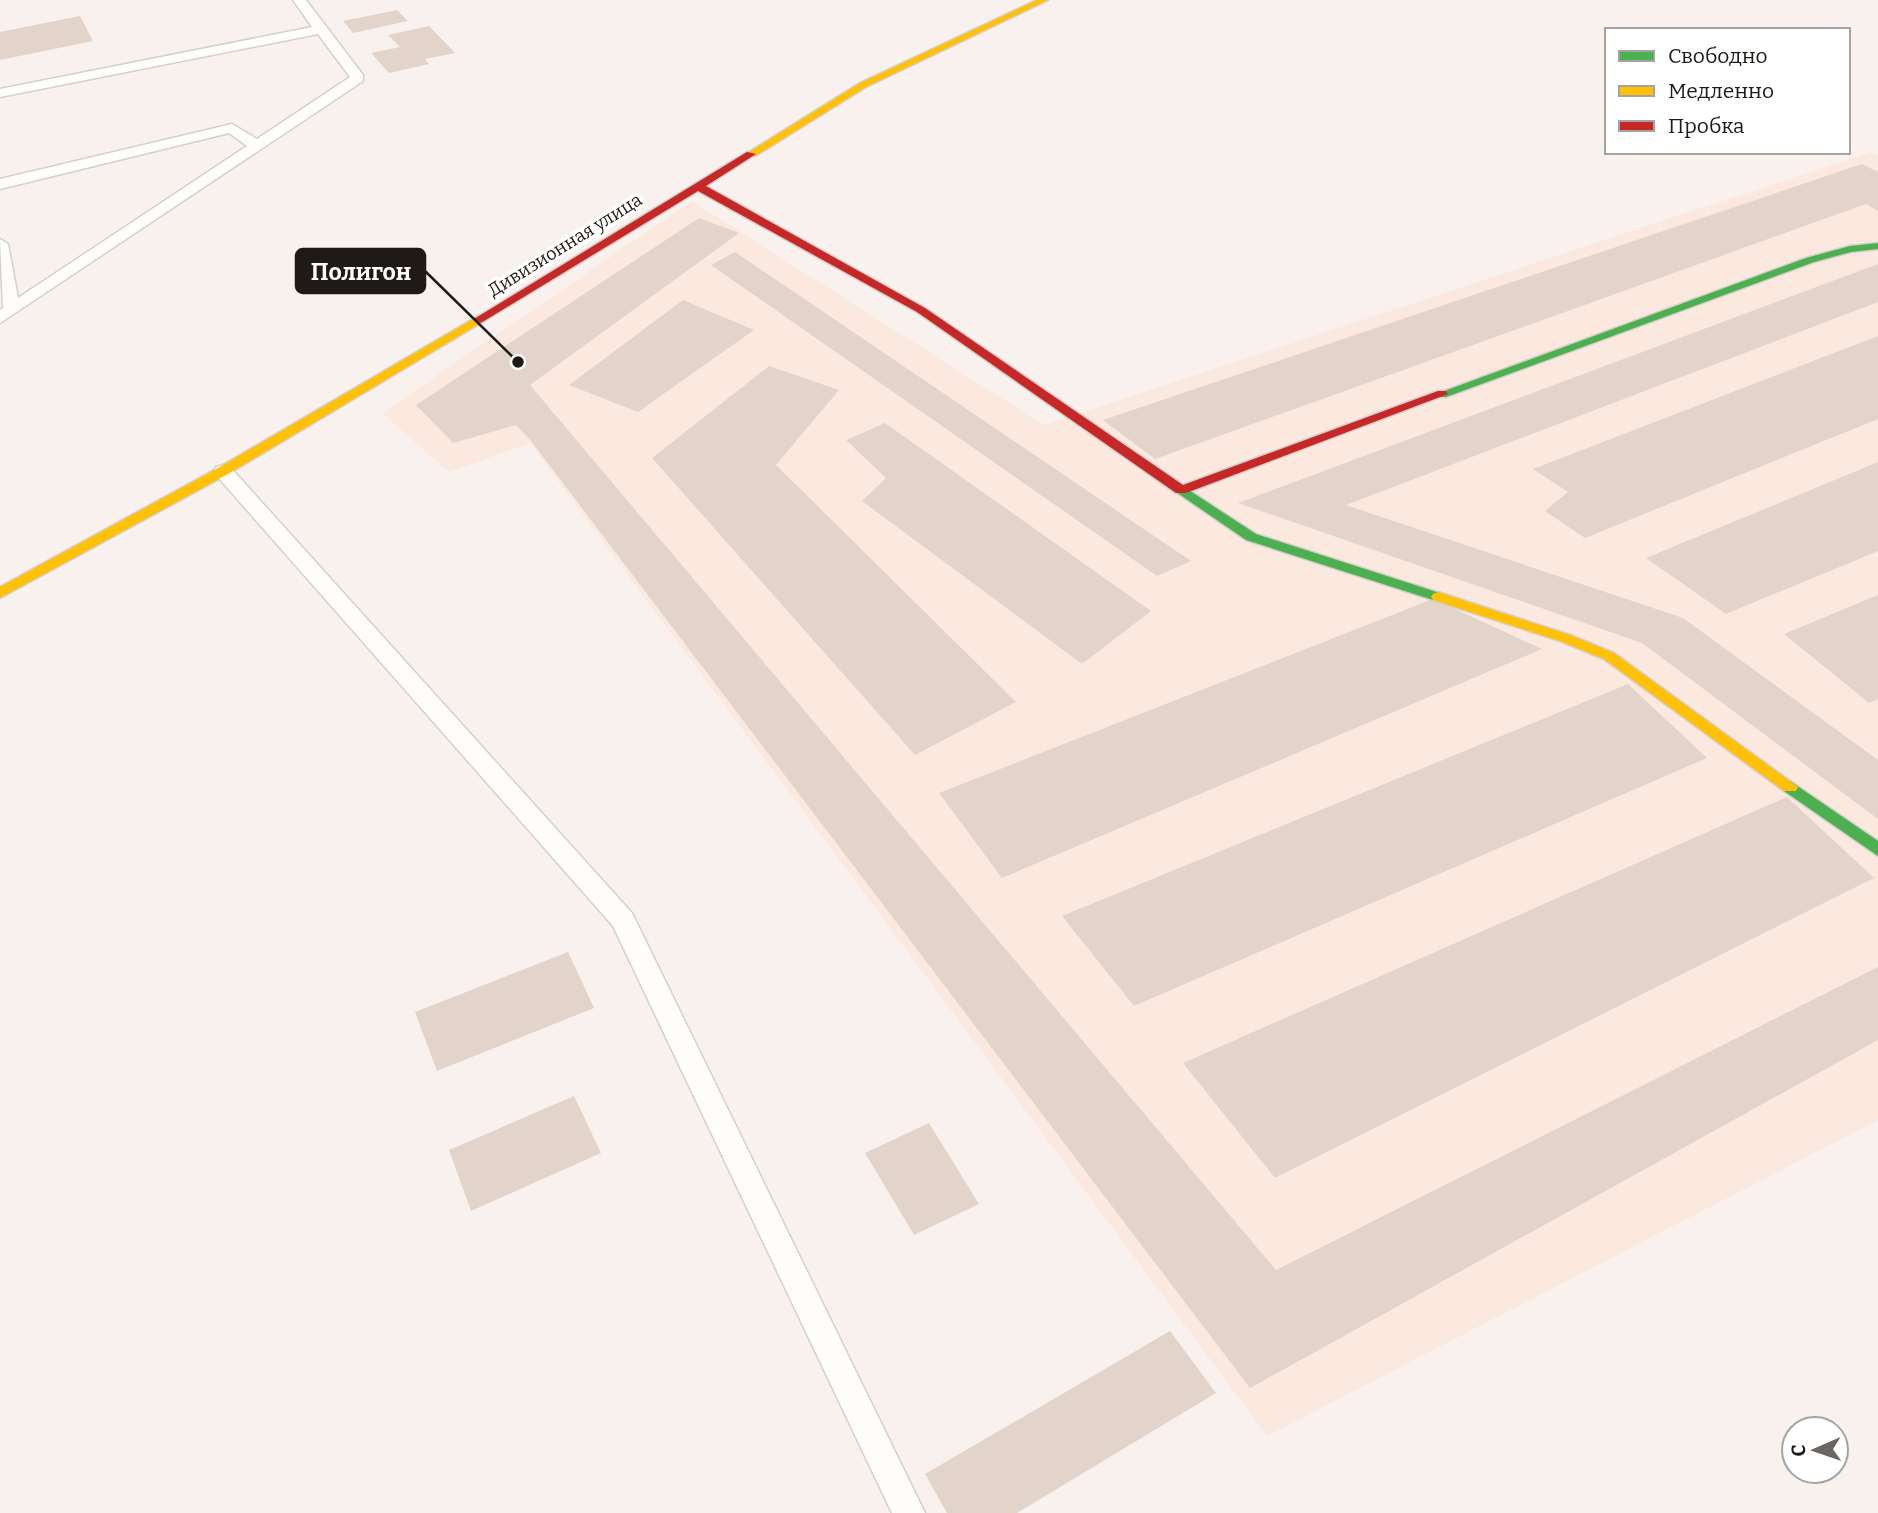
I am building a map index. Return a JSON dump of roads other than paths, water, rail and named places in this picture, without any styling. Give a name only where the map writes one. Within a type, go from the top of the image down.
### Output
[{"type":"street","name":"Дивизионная улица","points":[[0,593],[223,471],[418,358],[863,85],[1044,0]]},
{"type":"street","points":[[698,186],[921,310],[1251,537],[1565,638],[1609,656],[1878,850]]},
{"type":"street","points":[[1181,490],[1810,260],[1850,249],[1878,246]]},
{"type":"lane","points":[[0,244],[6,314],[358,78],[299,0]]},
{"type":"lane","points":[[0,93],[321,29]]},
{"type":"lane","points":[[0,184],[232,128],[257,146]]},
{"type":"lane","points":[[223,471],[623,920],[909,1513]]},
{"type":"place","name":"Полигон","points":[[518,362]]}]
